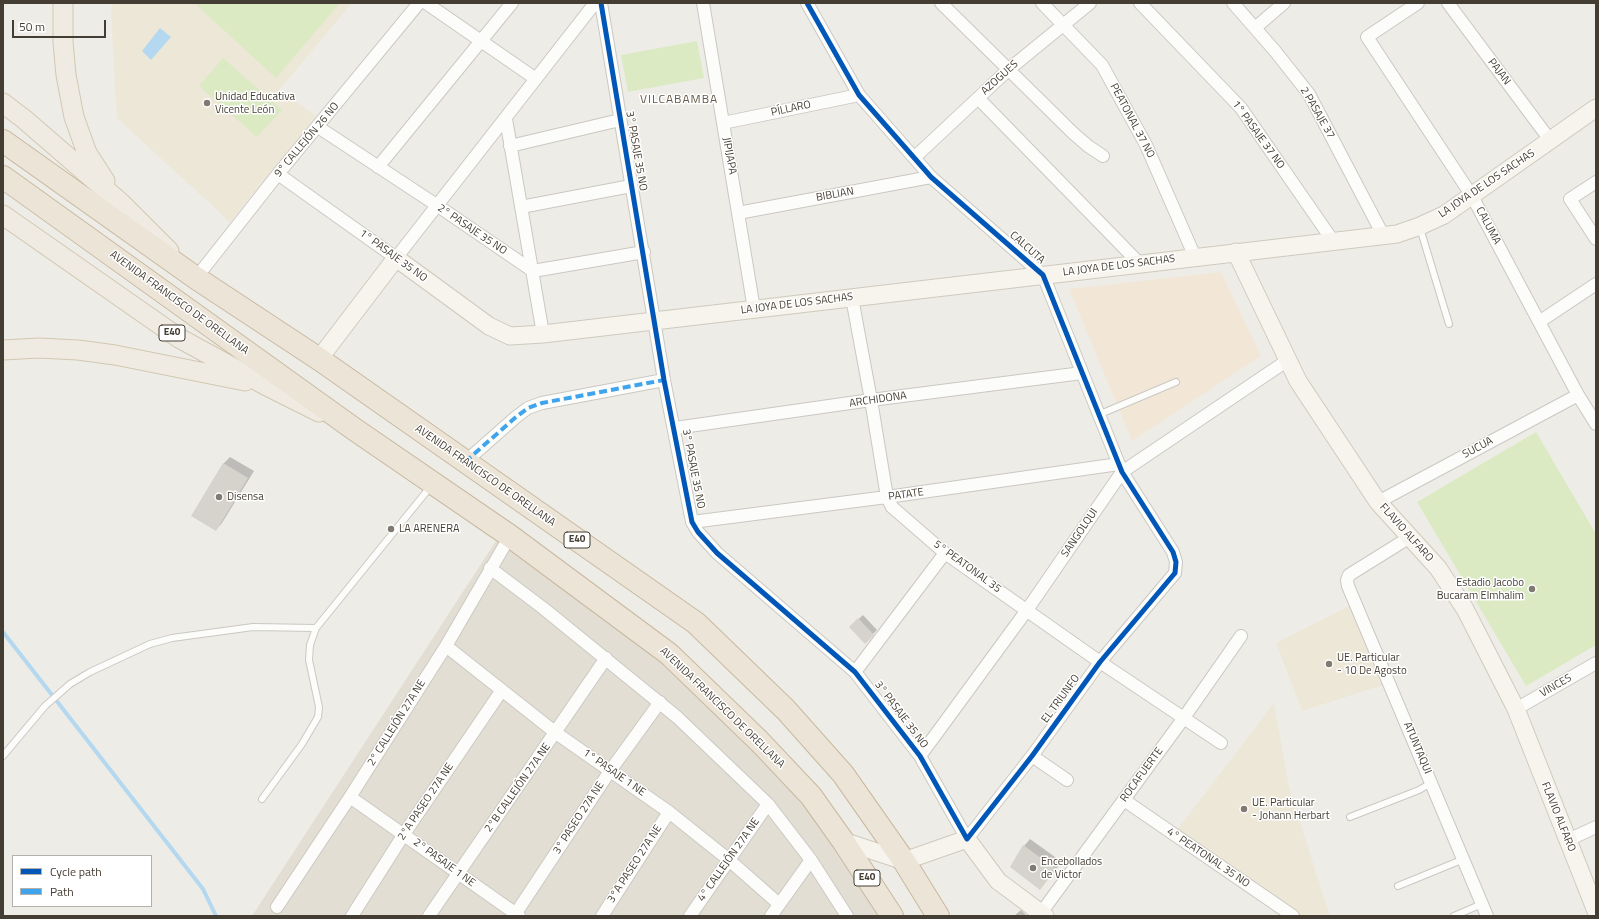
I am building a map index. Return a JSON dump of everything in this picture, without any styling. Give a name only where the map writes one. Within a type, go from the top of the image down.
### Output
[{"type":"highway","name":"AVENIDA FRANCISCO DE ORELLANA","points":[[3,141],[196,278],[319,360],[696,623],[786,710],[843,774],[904,861],[938,916]]},
{"type":"highway","name":"AVENIDA FRANCISCO DE ORELLANA","points":[[3,177],[354,430],[510,536],[669,654],[760,742],[811,796],[843,841],[892,916]]},
{"type":"main road","points":[[63,3],[64,55],[74,117],[87,152],[121,203]]},
{"type":"main road","name":"AVENIDA FRANCISCO DE ORELLANA","points":[[3,103],[24,119],[121,203],[196,278]]},
{"type":"main road","name":"AVENIDA FRANCISCO DE ORELLANA","points":[[3,215],[180,338],[265,385],[354,430]]},
{"type":"main road","points":[[3,350],[39,348],[115,355],[265,385]]},
{"type":"street","name":"9° CALLEJÓN 26 NO","points":[[196,278],[278,174],[419,3]]},
{"type":"street","points":[[426,3],[536,79]]},
{"type":"street","points":[[378,166],[512,3]]},
{"type":"street","points":[[319,360],[396,258],[506,119],[595,3]]},
{"type":"street","name":"3° PASAJE 35 NO","points":[[601,3],[631,186],[644,252],[664,380],[675,428],[692,522],[698,532],[718,553],[855,672],[920,756],[967,839]]},
{"type":"street","name":"JIPIJAPA","points":[[703,3],[754,309]]},
{"type":"street","name":"CALCUTA","points":[[806,3],[859,96],[932,177],[1043,275],[1120,468],[1173,552],[1176,562],[1175,574]]},
{"type":"street","points":[[941,3],[1073,134],[1103,156]]},
{"type":"street","name":"PEATONAL 37 NO","points":[[1042,3],[1102,65],[1146,145],[1195,257]]},
{"type":"street","name":"AZOGUES","points":[[915,157],[1008,70],[1090,3]]},
{"type":"street","name":"1° PASAJE 37 NO","points":[[1140,3],[1241,108],[1333,241]]},
{"type":"street","name":"2 PASAJE 37","points":[[1233,3],[1309,94],[1383,235]]},
{"type":"street","points":[[1255,28],[1284,3]]},
{"type":"street","name":"CALUMA","points":[[1418,3],[1366,37],[1472,196],[1578,395],[1596,424]]},
{"type":"street","name":"PAJAN","points":[[1448,3],[1550,140]]},
{"type":"street","name":"PÍLLARO","points":[[723,123],[859,96]]},
{"type":"street","points":[[978,98],[1140,264]]},
{"type":"street","name":"LA JOYA DE LOS SACHAS","points":[[510,336],[543,334],[1397,234],[1420,226],[1444,215],[1596,108]]},
{"type":"street","points":[[506,119],[543,334]]},
{"type":"street","points":[[510,146],[620,120]]},
{"type":"street","name":"2° PASAJE 35 NO","points":[[318,127],[533,271]]},
{"type":"street","name":"1° PASAJE 35 NO","points":[[278,174],[489,326],[510,336]]},
{"type":"street","name":"BIBLIAN","points":[[738,212],[932,177]]},
{"type":"street","points":[[1596,182],[1570,199],[1596,239]]},
{"type":"street","points":[[521,207],[631,186]]},
{"type":"street","points":[[533,271],[644,252]]},
{"type":"street","name":"FLAVIO ALFARO","points":[[1236,252],[1298,381],[1378,502],[1438,568],[1465,609],[1516,709],[1596,911]]},
{"type":"street","points":[[1539,322],[1596,284]]},
{"type":"street","name":"5° PEATONAL 35","points":[[852,298],[887,497],[892,507],[945,553],[1100,662],[1221,743]]},
{"type":"street","name":"SANGOLQUI","points":[[920,756],[1027,610],[1120,468],[1288,360]]},
{"type":"street","name":"ARCHIDONA","points":[[675,428],[871,400],[1082,373]]},
{"type":"street","points":[[465,462],[528,408],[542,403],[664,380]]},
{"type":"street","name":"SUCUA","points":[[1378,502],[1578,395]]},
{"type":"street","name":"PATATE","points":[[692,522],[1120,468]]},
{"type":"street","name":"2° CALLEJÓN 27A NE","points":[[277,908],[446,646],[510,536]]},
{"type":"street","name":"ATUNTAQUI","points":[[1410,538],[1349,575],[1347,580],[1348,586],[1487,916]]},
{"type":"street","points":[[855,672],[945,553]]},
{"type":"street","points":[[490,568],[544,608],[678,717],[768,804],[811,860],[847,916]]},
{"type":"street","name":"EL TRIUNFO","points":[[967,839],[1032,756],[1100,662],[1175,574]]},
{"type":"street","name":"ROCAFUERTE","points":[[1043,914],[1241,636]]},
{"type":"street","name":"1° PASAJE 1 NE","points":[[446,646],[556,733],[669,812],[729,860],[779,904]]},
{"type":"street","name":"2°B CALLEJÓN 27A NE","points":[[429,916],[606,658]]},
{"type":"street","name":"VINCES","points":[[1516,709],[1596,663]]},
{"type":"street","name":"2°A PASEO 27A NE","points":[[352,916],[404,834],[502,690]]},
{"type":"street","name":"3° PASEO 27A NE","points":[[516,915],[610,771],[660,702]]},
{"type":"street","points":[[1032,756],[1067,780]]},
{"type":"street","name":"2° PASAJE 1 NE","points":[[350,797],[516,915]]},
{"type":"street","name":"4° PEATONAL 35 NO","points":[[1124,800],[1293,916]]},
{"type":"street","name":"4° CALLEJÓN 27A NE","points":[[690,916],[768,804]]},
{"type":"street","name":"3°A PASEO 27A NE","points":[[602,916],[669,812]]},
{"type":"street","points":[[1568,840],[1596,827]]},
{"type":"street","points":[[843,841],[904,861],[967,839],[998,881],[1043,914]]},
{"type":"street","points":[[770,916],[811,860]]},
{"type":"lane","points":[[1420,226],[1449,324]]},
{"type":"lane","points":[[1098,415],[1176,382]]},
{"type":"lane","points":[[262,799],[302,744],[318,718],[319,707],[308,660],[310,645],[316,628],[434,483]]},
{"type":"lane","points":[[3,756],[45,706],[70,684],[90,672],[150,644],[172,638],[253,628],[316,628]]},
{"type":"lane","points":[[1350,817],[1419,790],[1431,783]]},
{"type":"lane","points":[[1398,886],[1464,859]]},
{"type":"lane","points":[[1454,916],[1482,904]]},
{"type":"shaded area","name":"Unidad Educativa Vicente León","points":[[112,3],[352,3],[279,90],[316,116],[230,222],[117,118],[111,13]]},
{"type":"shaded area","points":[[1221,272],[1261,356],[1132,441],[1069,289]]},
{"type":"shaded area","points":[[496,541],[663,662],[837,831],[887,916],[252,916]]},
{"type":"shaded area","name":"UE. Particular - 10 De Agosto","points":[[1349,606],[1383,685],[1302,711],[1276,643]]},
{"type":"shaded area","name":"UE. Particular - Johann Herbart","points":[[1274,703],[1289,788],[1330,916],[1301,916],[1177,830]]},
{"type":"green space","points":[[194,3],[340,3],[276,78]]},
{"type":"green space","points":[[697,41],[704,78],[628,92],[621,55]]},
{"type":"green space","points":[[223,58],[282,110],[257,137],[199,86]]},
{"type":"green space","name":"Estadio Jacobo Bucaram Elmhalim","points":[[1536,432],[1596,534],[1596,645],[1526,686],[1417,502]]},
{"type":"water","points":[[160,28],[171,37],[151,60],[142,51]]},
{"type":"building","name":"Disensa","points":[[223,463],[248,478],[216,531],[191,516]]},
{"type":"building","points":[[858,618],[874,635],[865,644],[849,627]]},
{"type":"building","name":"Encebollados de Victor","points":[[1023,845],[1056,869],[1040,890],[1010,867]]},
{"type":"waterway","points":[[3,632],[203,889],[216,916]]},
{"type":"marked path","points":[[465,462],[528,408],[542,403],[664,380]]},
{"type":"cycle path","points":[[601,3],[664,380],[692,522],[698,532],[717,553],[855,672],[920,756],[967,839],[1032,756],[1100,662],[1175,573],[1176,562],[1173,552],[1122,472],[1043,275],[931,177],[859,95],[807,3]]},
{"type":"place","name":"Unidad Educativa Vicente León","points":[[207,103]]},
{"type":"place","name":"Disensa","points":[[219,497]]},
{"type":"place","name":"LA ARENERA","points":[[391,529]]},
{"type":"place","name":"Estadio Jacobo Bucaram Elmhalim","points":[[1532,589]]},
{"type":"place","name":"UE. Particular - 10 De Agosto","points":[[1329,664]]},
{"type":"place","name":"UE. Particular - Johann Herbart","points":[[1244,809]]},
{"type":"place","name":"Encebollados de Victor","points":[[1033,868]]},
{"type":"district","name":"VILCABAMBA","points":[[679,100]]}]
